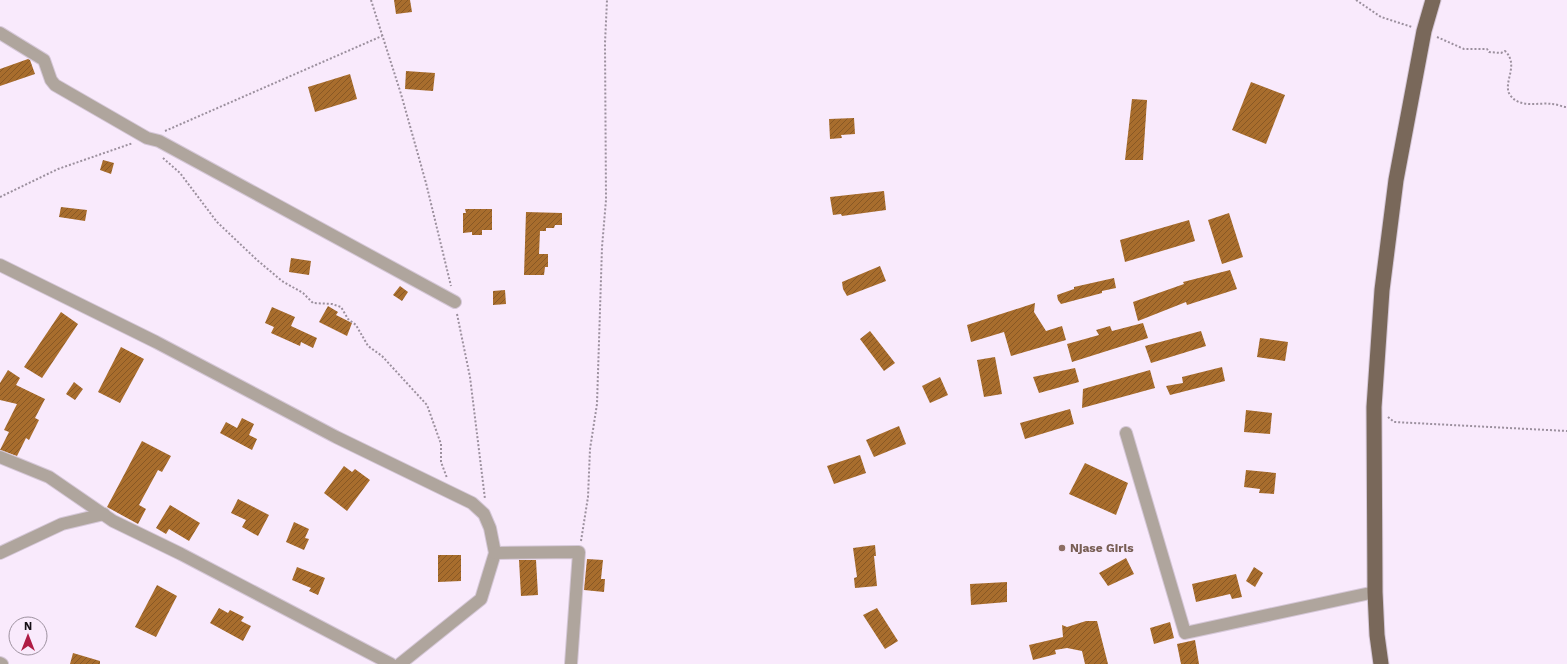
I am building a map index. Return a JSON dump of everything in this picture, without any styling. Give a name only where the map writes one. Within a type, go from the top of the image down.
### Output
[{"type":"main road","points":[[1380,664],[1375,592],[1374,407],[1382,290],[1396,180],[1424,31],[1433,0]]},
{"type":"street","points":[[0,33],[44,60],[51,80],[55,85],[147,138],[159,141],[208,167],[455,302]]},
{"type":"street","points":[[0,265],[156,342],[336,437],[472,503],[484,514],[490,528],[495,553],[481,600],[400,664]]},
{"type":"street","points":[[1126,433],[1185,633],[1375,592]]},
{"type":"street","points":[[0,457],[49,477],[113,521],[181,554],[391,664]]},
{"type":"street","points":[[0,553],[62,524],[104,514]]},
{"type":"street","points":[[495,553],[579,552],[571,664]]},
{"type":"path","points":[[371,0],[401,94],[426,182],[455,302],[470,377],[485,499]]},
{"type":"path","points":[[579,552],[588,498],[590,449],[597,404],[602,247],[606,200],[607,0]]},
{"type":"path","points":[[1356,0],[1381,16],[1424,31],[1464,49],[1487,49],[1489,52],[1493,53],[1505,51],[1508,54],[1510,61],[1511,72],[1508,85],[1509,93],[1515,100],[1525,104],[1551,104],[1567,107]]},
{"type":"path","points":[[0,197],[58,169],[147,138],[382,36]]},
{"type":"path","points":[[160,154],[180,173],[217,222],[257,260],[282,281],[303,293],[313,303],[332,304],[340,307],[348,319],[356,325],[368,346],[382,356],[412,388],[427,405],[441,444],[441,462],[447,479]]},
{"type":"path","points":[[1374,407],[1394,422],[1567,431]]},
{"type":"building","points":[[394,0],[410,0],[412,12],[396,14]]},
{"type":"building","points":[[28,59],[30,60],[35,74],[0,86],[0,69]]},
{"type":"building","points":[[406,71],[435,73],[433,91],[405,89]]},
{"type":"building","points":[[350,74],[357,99],[315,112],[308,87]]},
{"type":"building","points":[[1251,82],[1285,95],[1266,144],[1232,130]]},
{"type":"building","points":[[1132,99],[1147,100],[1143,160],[1125,160]]},
{"type":"building","points":[[854,118],[855,134],[841,135],[842,138],[830,139],[829,119]]},
{"type":"building","points":[[103,160],[114,163],[111,174],[100,170]]},
{"type":"building","points":[[884,191],[886,210],[842,216],[841,214],[833,215],[830,197]]},
{"type":"building","points":[[61,207],[87,210],[85,221],[59,217]]},
{"type":"building","points":[[465,209],[492,209],[492,230],[482,230],[482,235],[472,235],[472,232],[463,233],[463,213],[466,213]]},
{"type":"building","points":[[526,212],[562,213],[562,225],[555,225],[554,228],[546,228],[546,231],[540,231],[539,254],[548,254],[548,267],[545,267],[544,275],[524,275]]},
{"type":"building","points":[[1229,213],[1243,257],[1222,264],[1208,220]]},
{"type":"building","points":[[1189,220],[1195,241],[1125,262],[1120,240]]},
{"type":"building","points":[[291,258],[311,261],[309,275],[289,272]]},
{"type":"building","points":[[880,266],[886,281],[847,296],[843,289],[842,282]]},
{"type":"building","points":[[1230,270],[1237,289],[1187,305],[1186,302],[1138,321],[1133,302],[1184,284],[1183,282]]},
{"type":"building","points":[[1114,278],[1116,288],[1061,304],[1058,300],[1057,295],[1074,289],[1074,287]]},
{"type":"building","points":[[400,286],[408,292],[402,301],[393,295]]},
{"type":"building","points":[[505,290],[506,304],[493,305],[493,291]]},
{"type":"building","points":[[1035,303],[1034,312],[1046,331],[1062,326],[1066,340],[1011,356],[1004,332],[971,342],[967,325]]},
{"type":"building","points":[[328,306],[338,312],[336,315],[352,323],[347,336],[319,322]]},
{"type":"building","points":[[272,307],[295,317],[291,326],[317,338],[313,348],[301,342],[300,346],[271,333],[274,327],[265,323]]},
{"type":"building","points":[[61,312],[78,324],[42,378],[24,367]]},
{"type":"building","points":[[1143,323],[1148,338],[1072,362],[1067,344],[1099,335],[1096,330],[1110,326],[1112,331]]},
{"type":"building","points":[[870,331],[895,363],[884,371],[860,339]]},
{"type":"building","points":[[1201,331],[1206,346],[1151,363],[1145,346]]},
{"type":"building","points":[[1260,338],[1288,342],[1285,361],[1257,357]]},
{"type":"building","points":[[121,347],[144,359],[120,403],[98,392]]},
{"type":"building","points":[[995,357],[1002,394],[984,397],[977,360]]},
{"type":"building","points":[[1222,367],[1225,381],[1170,395],[1166,386],[1183,383],[1182,377]]},
{"type":"building","points":[[1075,368],[1079,382],[1039,393],[1033,377]]},
{"type":"building","points":[[8,370],[20,378],[16,385],[45,399],[35,418],[39,420],[29,440],[26,438],[17,456],[0,450],[9,432],[4,430],[17,404],[0,400],[0,383]]},
{"type":"building","points":[[1150,370],[1155,388],[1082,408],[1083,389]]},
{"type":"building","points":[[940,377],[948,395],[930,403],[922,386]]},
{"type":"building","points":[[74,382],[83,389],[75,400],[66,394]]},
{"type":"building","points":[[1070,409],[1074,424],[1025,439],[1020,423]]},
{"type":"building","points":[[1246,410],[1272,413],[1270,434],[1244,432]]},
{"type":"building","points":[[242,418],[254,424],[249,435],[257,439],[252,450],[220,433],[226,422],[237,428]]},
{"type":"building","points":[[899,426],[906,444],[874,457],[866,440]]},
{"type":"building","points":[[142,441],[171,456],[162,472],[158,470],[139,505],[146,509],[138,524],[107,507]]},
{"type":"building","points":[[860,455],[866,473],[834,484],[827,466]]},
{"type":"building","points":[[1085,463],[1128,483],[1116,515],[1069,494]]},
{"type":"building","points":[[344,466],[352,472],[355,469],[370,480],[347,511],[324,493]]},
{"type":"building","points":[[1246,470],[1276,473],[1274,494],[1259,493],[1260,489],[1244,487]]},
{"type":"building","points":[[238,499],[269,515],[258,536],[242,527],[246,520],[231,513]]},
{"type":"building","points":[[170,505],[200,523],[189,541],[169,529],[166,534],[156,528]]},
{"type":"building","points":[[294,522],[309,529],[305,538],[309,539],[304,550],[286,542]]},
{"type":"building","points":[[875,545],[876,556],[874,556],[877,586],[855,588],[854,578],[857,577],[853,548]]},
{"type":"building","points":[[438,555],[461,555],[461,581],[438,582]]},
{"type":"building","points":[[1126,558],[1134,574],[1108,586],[1099,573]]},
{"type":"building","points":[[587,559],[603,560],[601,579],[605,579],[604,592],[584,590]]},
{"type":"building","points":[[519,560],[536,560],[538,595],[521,596]]},
{"type":"building","points":[[297,567],[325,578],[318,595],[309,591],[311,588],[292,580]]},
{"type":"building","points":[[1254,567],[1263,573],[1255,587],[1246,581]]},
{"type":"building","points":[[1236,574],[1242,597],[1232,599],[1230,594],[1196,602],[1192,584]]},
{"type":"building","points":[[1007,582],[1007,602],[971,605],[970,584]]},
{"type":"building","points":[[157,585],[177,596],[156,637],[135,627]]},
{"type":"building","points":[[219,608],[228,613],[230,610],[244,617],[241,621],[251,626],[243,641],[210,623]]},
{"type":"building","points":[[877,608],[898,641],[885,649],[863,615]]},
{"type":"building","points":[[1086,621],[1097,621],[1108,664],[1085,664],[1082,651],[1067,648],[1055,650],[1056,654],[1033,660],[1029,645],[1063,637],[1062,625],[1067,627]]},
{"type":"building","points":[[1170,622],[1174,638],[1154,644],[1150,628]]},
{"type":"building","points":[[1195,640],[1199,664],[1181,664],[1177,644]]},
{"type":"building","points":[[73,653],[100,661],[100,664],[70,664]]},
{"type":"place","name":"Njase Girls","points":[[1062,548]]}]
